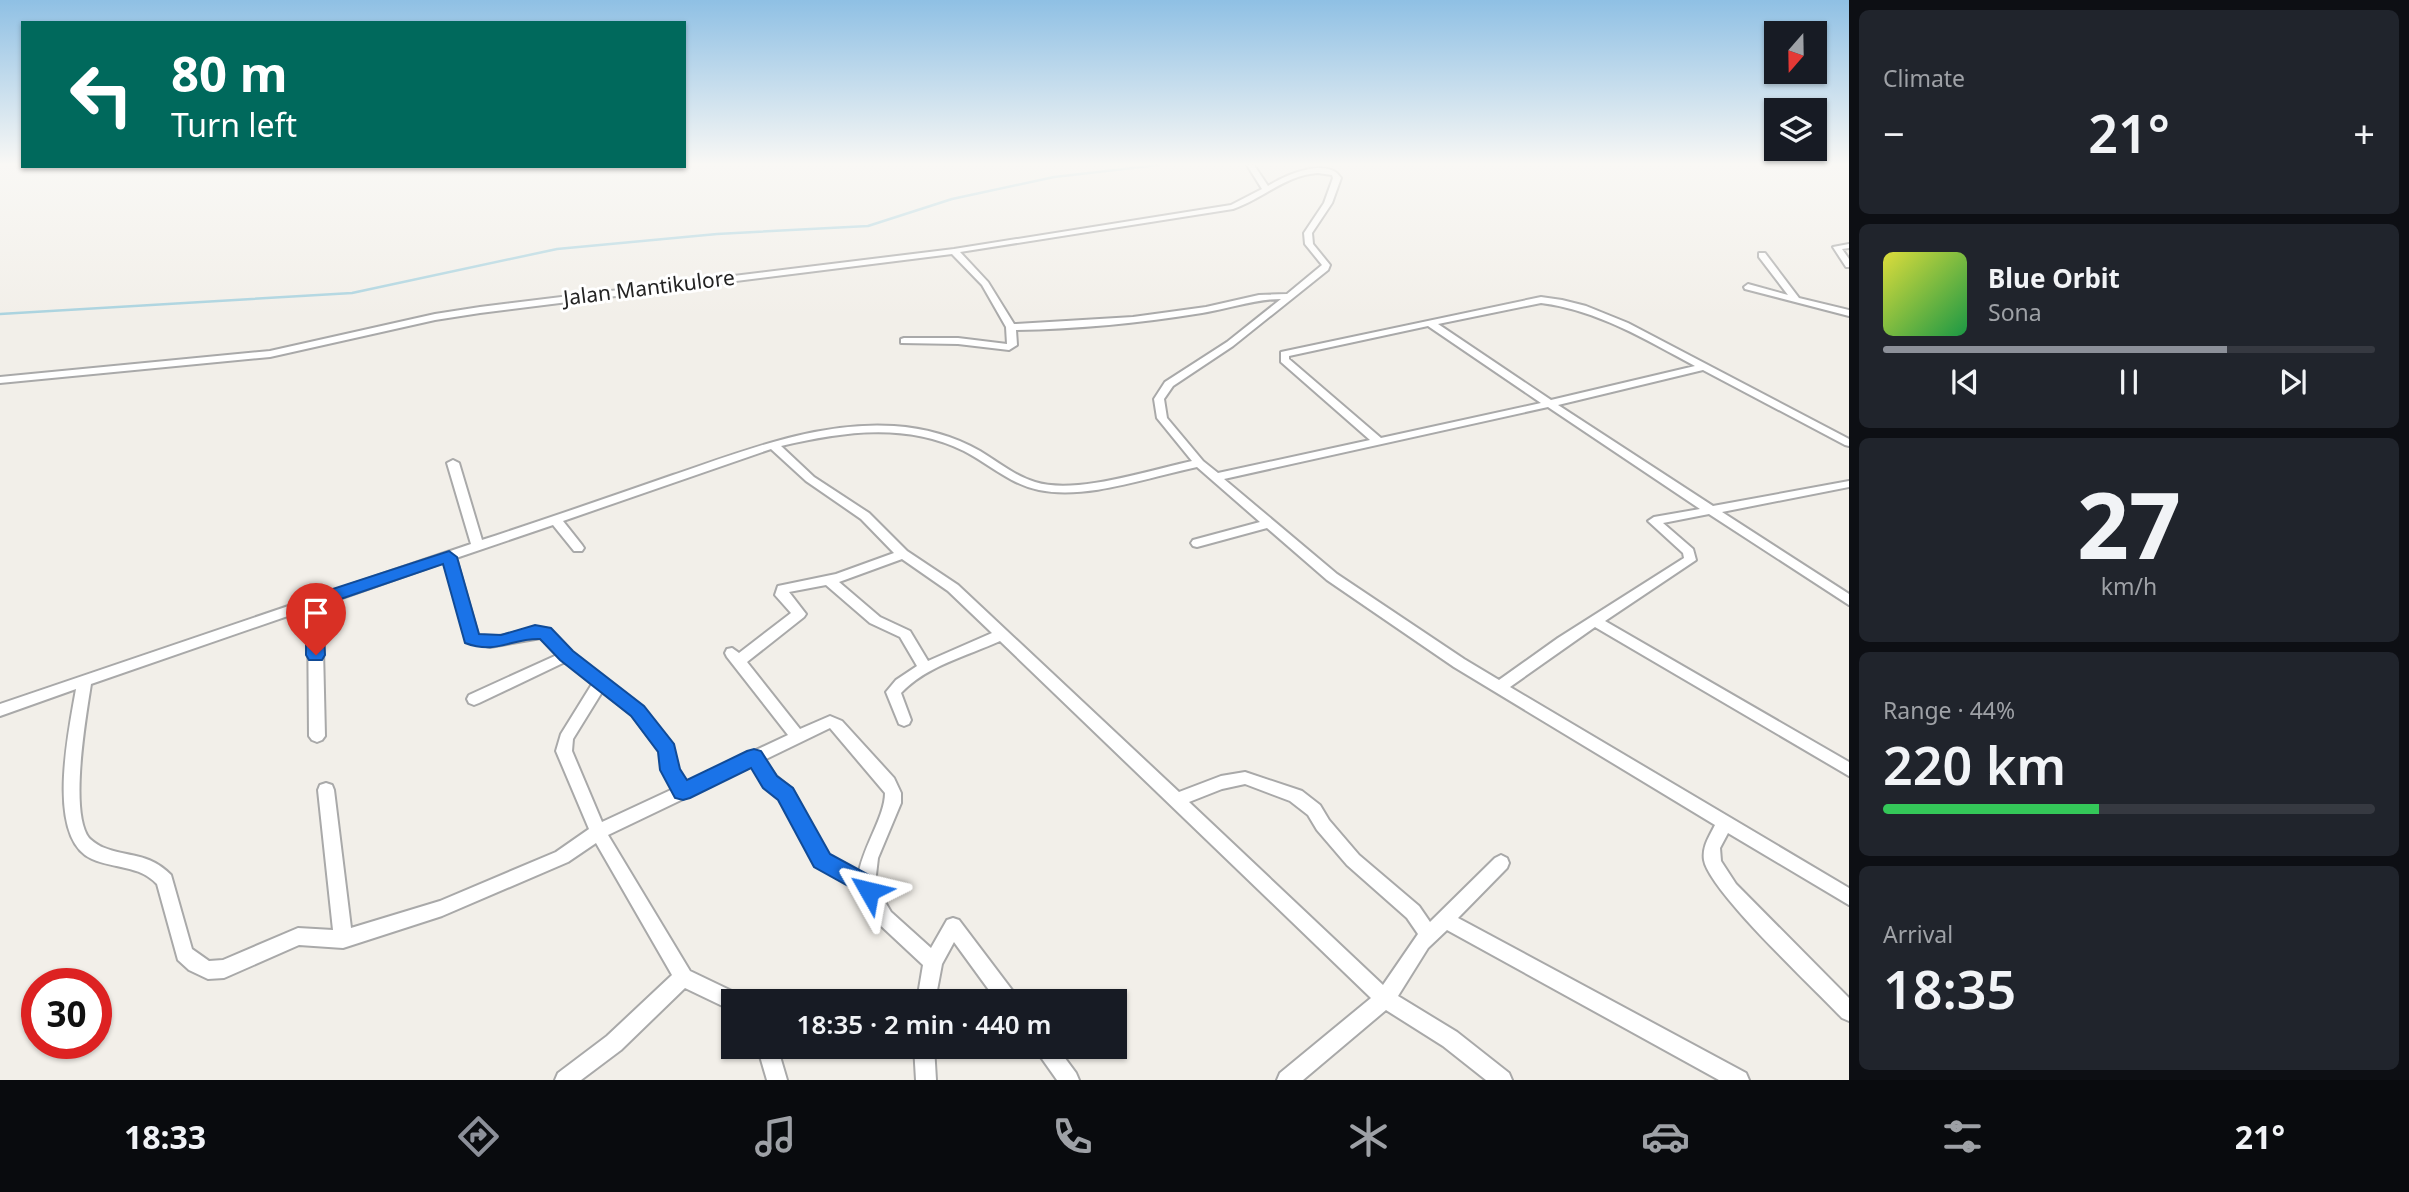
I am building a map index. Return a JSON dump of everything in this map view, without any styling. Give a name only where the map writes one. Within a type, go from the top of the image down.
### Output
[{"type":"street","name":"Jalan Mantikulore","points":[[0,380],[270,354],[435,317],[480,310],[954,251],[1180,215]]},
{"type":"street","points":[[1320,215],[1308,233],[1309,244],[1326,266],[1230,344],[1169,384],[1159,399],[1162,418],[1199,463],[1332,576],[1459,663],[1849,897]]},
{"type":"street","points":[[1849,246],[1837,247],[1849,265]]},
{"type":"street","points":[[904,341],[958,341],[1009,347],[1012,345],[1011,327],[985,284],[954,251]]},
{"type":"street","points":[[1762,256],[1796,299]]},
{"type":"street","points":[[1748,287],[1849,313]]},
{"type":"street","points":[[1011,327],[1159,316],[1224,307],[1274,295],[1291,297]]},
{"type":"street","points":[[1378,441],[1299,375],[1284,360],[1284,354],[1533,300],[1568,303],[1634,330],[1849,443]]},
{"type":"street","points":[[1431,324],[1849,600]]},
{"type":"street","points":[[1216,477],[1704,367]]},
{"type":"street","points":[[0,710],[772,444],[845,430],[869,428],[918,431],[963,446],[1014,478],[1054,489],[1092,485],[1199,463]]},
{"type":"street","points":[[772,444],[810,479],[865,516],[904,554],[953,588],[1385,999],[1450,1039],[1502,1080]]},
{"type":"street","points":[[453,463],[478,546]]},
{"type":"street","points":[[1501,686],[1526,665],[1690,560],[1689,552],[1654,521],[1849,484]]},
{"type":"street","points":[[556,520],[579,548]]},
{"type":"street","points":[[1197,543],[1268,524]]},
{"type":"street","points":[[797,736],[735,657],[799,614],[782,595],[783,589],[828,579],[904,554]]},
{"type":"street","points":[[449,557],[472,638],[481,642],[501,641],[535,632],[545,633],[566,656],[638,711],[667,750],[670,770],[683,792]]},
{"type":"street","points":[[828,579],[869,616],[905,634],[926,669]]},
{"type":"street","points":[[314,601],[317,736]]},
{"type":"street","points":[[1595,621],[1849,770]]},
{"type":"street","points":[[904,720],[893,692],[897,686],[926,669],[1002,634]]},
{"type":"street","points":[[474,699],[566,656]]},
{"type":"street","points":[[85,680],[72,764],[72,796],[81,841],[93,853],[157,870],[164,880],[184,954],[195,964],[208,970],[224,969],[298,936],[343,939],[442,908],[562,857],[598,832],[797,736],[834,723],[888,783],[893,793],[893,803],[870,859],[869,891],[885,919],[933,962]]},
{"type":"street","points":[[601,682],[566,738],[564,751],[598,832],[683,977],[721,995]]},
{"type":"street","points":[[754,757],[770,782],[786,794],[822,860],[869,886]]},
{"type":"street","points":[[1178,800],[1222,783],[1245,778],[1296,796],[1314,810],[1323,825],[1353,860],[1413,912],[1429,935]]},
{"type":"street","points":[[326,790],[343,939]]},
{"type":"street","points":[[1724,824],[1712,848],[1713,863],[1731,890],[1849,1011]]},
{"type":"street","points":[[1287,1080],[1385,999],[1429,935],[1501,863]]},
{"type":"street","points":[[1444,919],[1739,1080]]},
{"type":"street","points":[[928,989],[933,962],[953,926],[999,989]]},
{"type":"street","points":[[565,1080],[614,1043],[683,977]]},
{"type":"street","points":[[771,1059],[777,1080]]},
{"type":"street","points":[[925,1059],[926,1080]]},
{"type":"street","points":[[1052,1059],[1069,1080]]},
{"type":"waterway","points":[[0,314],[352,293],[557,249],[717,234],[868,226],[901,215]]},
{"type":"route","points":[[316,655],[314,601],[449,557],[470,636],[475,641],[501,641],[535,632],[545,633],[566,656],[638,711],[667,750],[670,770],[683,792],[754,757],[770,782],[786,794],[822,860],[869,886],[869,891]]}]
